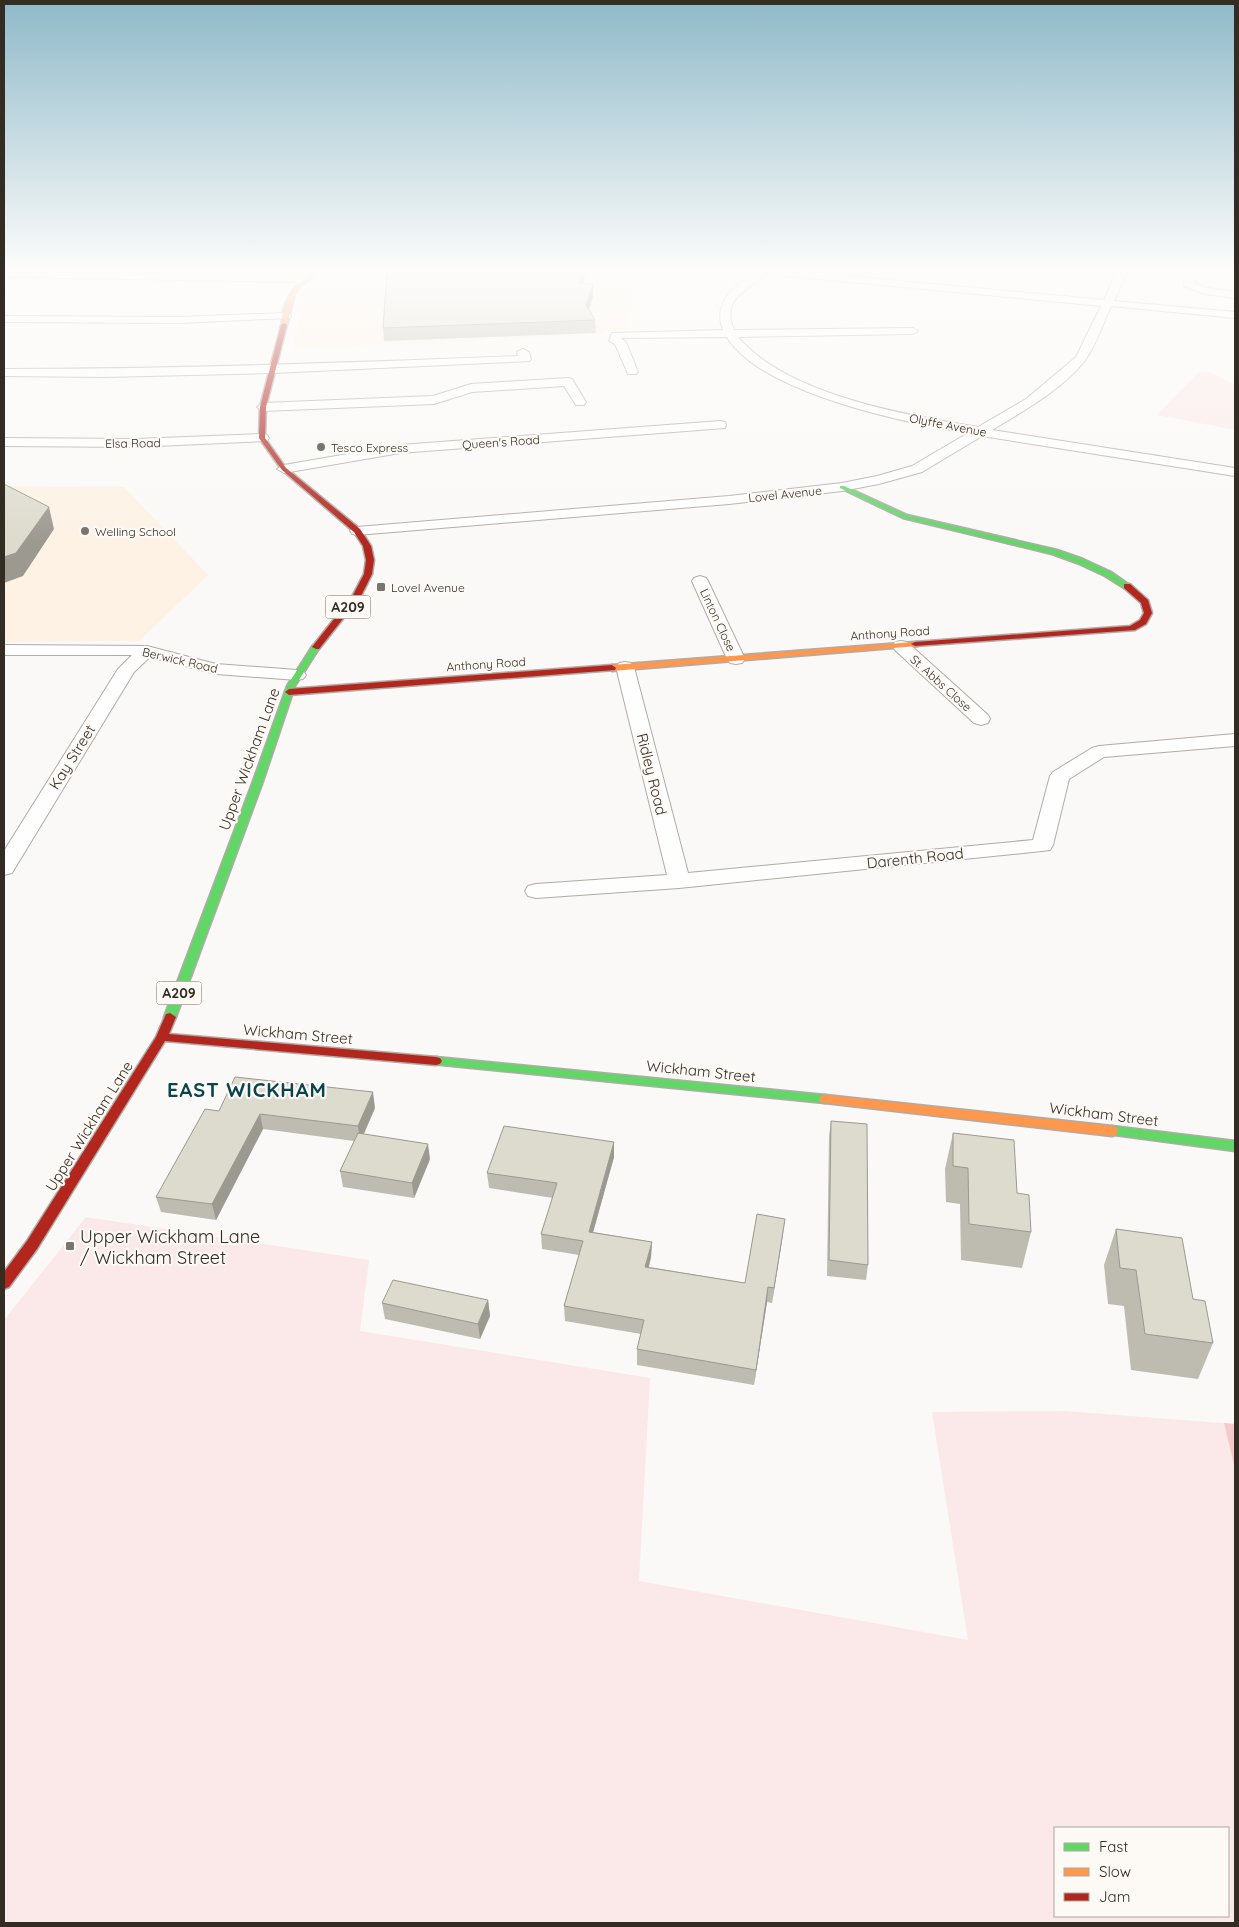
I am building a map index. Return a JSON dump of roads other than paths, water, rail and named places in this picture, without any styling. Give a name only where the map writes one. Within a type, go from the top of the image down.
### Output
[{"type":"main road","points":[[262,438],[263,407],[275,362]]},
{"type":"main road","name":"Upper Wickham Lane","points":[[4,1283],[32,1245],[162,1036],[257,784],[289,692],[297,675],[320,641],[357,596],[368,574],[370,560],[367,546],[357,531],[284,469],[262,438]]},
{"type":"main road","name":"Anthony Road","points":[[289,692],[1132,628],[1143,622],[1148,612],[1145,602],[1128,587],[1108,574],[1080,561],[1054,552],[905,517],[842,487]]},
{"type":"main road","name":"Wickham Street","points":[[162,1036],[845,1100],[1053,1122],[1235,1146]]},
{"type":"street","points":[[4,373],[104,373],[443,362]]},
{"type":"street","points":[[628,362],[632,372]]},
{"type":"street","name":"Olyffe Avenue","points":[[759,362],[784,377],[813,389],[874,409],[979,432],[1235,472]]},
{"type":"street","name":"Lovel Avenue","points":[[357,531],[728,500],[842,487],[879,480],[917,469],[979,432],[1042,393],[1077,362]]},
{"type":"street","points":[[263,407],[434,400],[471,388],[568,382],[580,402]]},
{"type":"street","name":"Queen's Road","points":[[284,469],[400,449],[720,425]]},
{"type":"street","name":"Elsa Road","points":[[4,442],[136,444],[262,438]]},
{"type":"street","name":"Linton Close","points":[[700,581],[736,659]]},
{"type":"street","name":"St. Abbs Close","points":[[901,646],[981,719]]},
{"type":"street","name":"Berwick Road","points":[[4,650],[115,648],[147,651],[216,669],[297,675]]},
{"type":"street","name":"Kay Street","points":[[4,868],[127,669],[147,651]]},
{"type":"street","name":"Ridley Road","points":[[625,667],[679,881]]},
{"type":"street","name":"Darenth Road","points":[[536,892],[679,881],[1042,845],[1060,776],[1099,752],[1235,740]]},
{"type":"place","name":"Tesco Express","points":[[321,447]]},
{"type":"place","name":"Welling School","points":[[85,531]]},
{"type":"place","name":"Lovel Avenue","points":[[381,587]]},
{"type":"place","name":"Upper Wickham Lane / Wickham Street","points":[[70,1246]]},
{"type":"district","name":"EAST WICKHAM","points":[[247,1089]]}]
